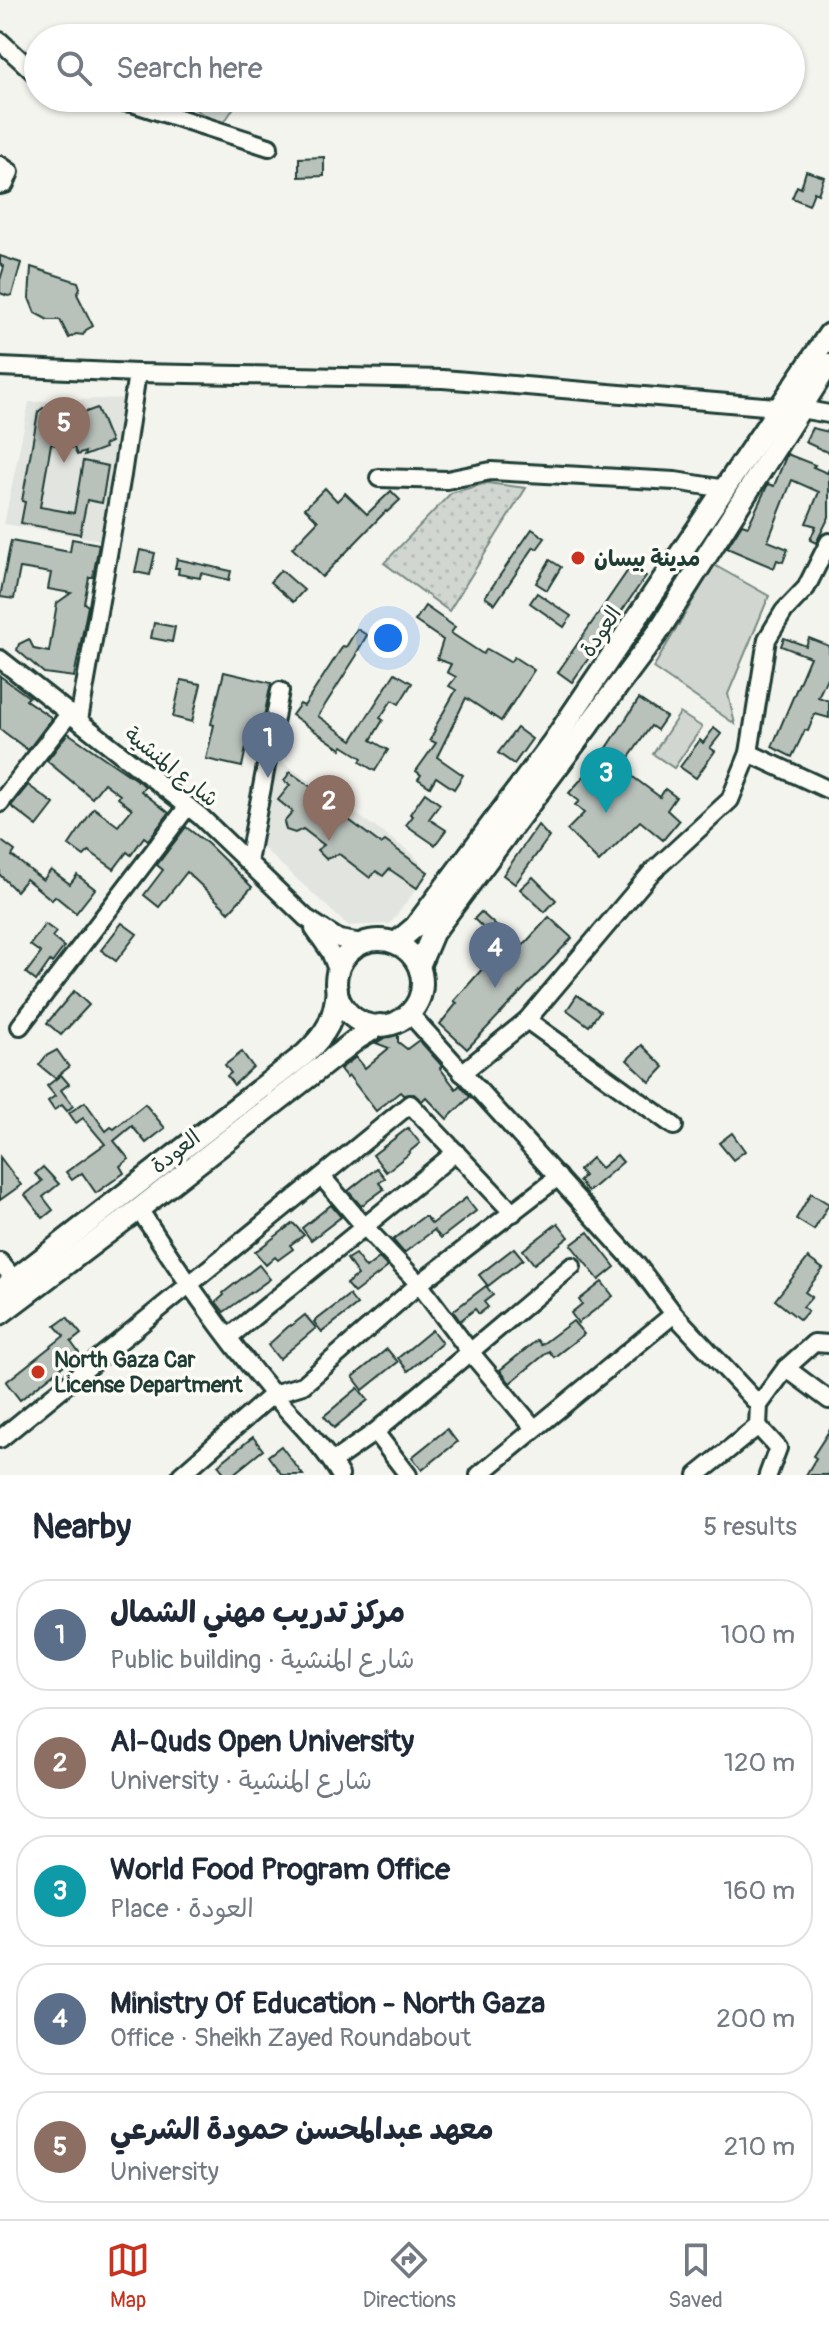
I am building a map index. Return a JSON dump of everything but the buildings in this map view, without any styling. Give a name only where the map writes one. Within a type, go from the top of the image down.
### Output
[{"type":"main road","name":"العودة","points":[[419,966],[433,933],[656,635],[790,408],[829,334]]},
{"type":"main road","name":"العودة","points":[[396,943],[415,927],[553,742],[726,489],[829,364]]},
{"type":"main road","points":[[379,940],[401,945],[419,966],[422,987],[418,1002],[398,1021],[380,1025],[366,1023],[344,1007],[338,981],[346,955],[362,943],[379,940]]},
{"type":"main road","name":"العودة","points":[[7,1285],[305,1054],[320,1040],[330,1024],[338,981]]},
{"type":"main road","name":"العودة","points":[[0,1314],[357,1039],[380,1025]]},
{"type":"street","points":[[0,41],[24,63]]},
{"type":"street","points":[[160,112],[269,147]]},
{"type":"street","points":[[0,165],[10,172],[5,184],[0,185]]},
{"type":"street","points":[[0,367],[443,379],[790,408],[829,414]]},
{"type":"street","points":[[0,803],[6,782],[74,716],[122,475],[137,373]]},
{"type":"street","points":[[379,478],[447,480],[491,471],[675,481],[726,489]]},
{"type":"street","points":[[462,1073],[527,1020],[651,873],[730,800],[749,753],[767,639],[784,611],[806,588],[829,542]]},
{"type":"street","name":"شارع المنشية","points":[[0,659],[188,806],[248,862],[306,918],[330,952],[338,981]]},
{"type":"street","points":[[248,862],[280,691]]},
{"type":"street","points":[[749,753],[829,790]]},
{"type":"street","points":[[20,1026],[188,806]]},
{"type":"street","name":"شارع المنشية","points":[[306,918],[339,939],[362,943]]},
{"type":"street","points":[[409,1013],[637,1265],[674,1314],[759,1405]]},
{"type":"street","points":[[527,1020],[674,1126]]},
{"type":"street","points":[[0,1439],[410,1104],[513,1213]]},
{"type":"street","points":[[229,1337],[456,1152]]},
{"type":"street","points":[[322,1177],[419,1284],[471,1353],[534,1428]]},
{"type":"street","points":[[181,1475],[273,1394],[303,1385],[419,1284],[558,1177]]},
{"type":"street","points":[[139,1209],[188,1286],[336,1468],[572,1266]]},
{"type":"street","points":[[0,1262],[7,1285]]},
{"type":"street","points":[[479,1475],[674,1314]]},
{"type":"street","points":[[768,1475],[778,1448],[758,1426],[759,1405],[786,1368],[814,1343],[829,1344]]},
{"type":"street","points":[[786,1368],[829,1400]]},
{"type":"street","points":[[697,1475],[758,1426]]},
{"type":"street","points":[[375,1432],[408,1475]]},
{"type":"shaded area","points":[[200,112],[231,112],[222,126]]},
{"type":"shaded area","points":[[122,398],[101,540],[4,524],[29,402]]},
{"type":"shaded area","points":[[487,483],[526,488],[449,611],[384,563],[451,493]]},
{"type":"shaded area","points":[[714,565],[769,596],[728,694],[735,724],[653,668]]},
{"type":"shaded area","points":[[680,713],[702,727],[674,768],[653,754]]},
{"type":"shaded area","points":[[277,758],[413,854],[429,873],[390,924],[348,926],[262,847]]},
{"type":"place","name":"معهد عبدالمحسن حمودة الشرعي","points":[[64,463]]},
{"type":"place","name":"مدينة بيسان","points":[[578,558]]},
{"type":"place","name":"مركز تدريب مهني الشمال","points":[[268,778]]},
{"type":"place","name":"World Food Program Office","points":[[606,813]]},
{"type":"place","name":"Al-Quds Open University","points":[[329,841]]},
{"type":"place","name":"Ministry Of Education - North Gaza","points":[[495,988]]},
{"type":"place","name":"North Gaza Car License Department","points":[[38,1372]]}]
